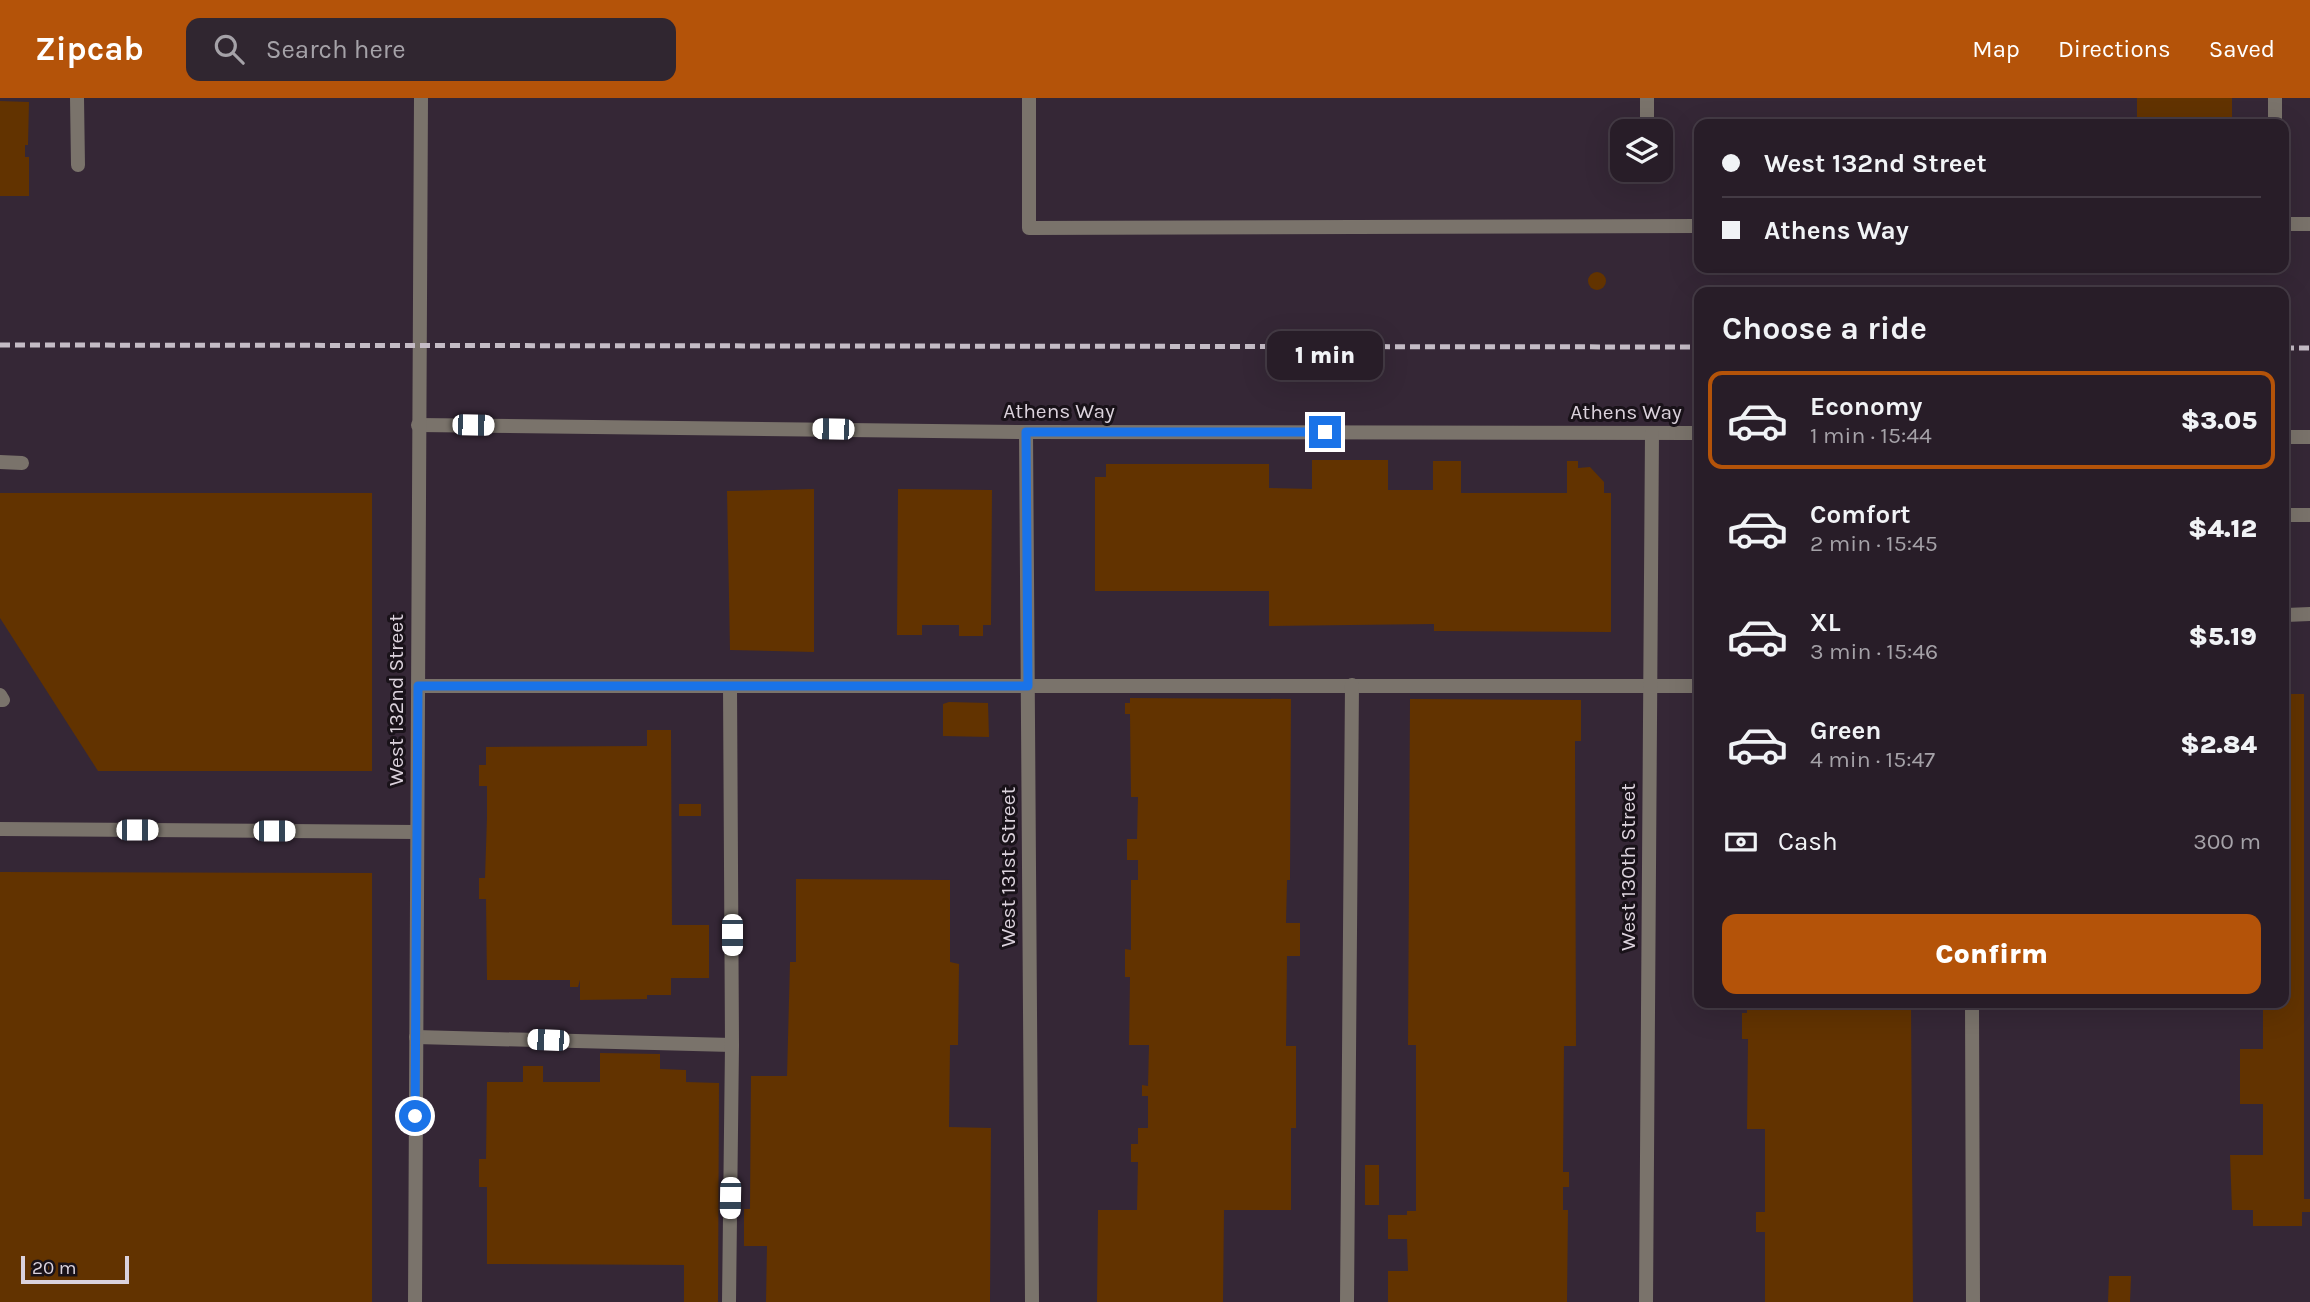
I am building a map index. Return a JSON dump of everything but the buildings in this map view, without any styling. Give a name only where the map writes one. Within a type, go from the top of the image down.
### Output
[{"type":"street","points":[[77,98],[78,165]]},
{"type":"street","name":"West 132nd Street","points":[[415,1302],[421,98]]},
{"type":"street","points":[[1029,98],[1029,228],[1694,226]]},
{"type":"street","points":[[1647,98],[1647,119]]},
{"type":"street","points":[[2275,98],[2275,119]]},
{"type":"street","points":[[2289,224],[2310,225]]},
{"type":"street","name":"Athens Way","points":[[418,425],[1026,432],[1694,433]]},
{"type":"street","name":"West 131st Street","points":[[1026,432],[1032,1302]]},
{"type":"street","name":"West 130th Street","points":[[1646,1302],[1652,433]]},
{"type":"street","points":[[2289,437],[2310,437]]},
{"type":"street","points":[[0,463],[22,463]]},
{"type":"street","points":[[2289,515],[2310,515]]},
{"type":"street","points":[[2289,615],[2310,614]]},
{"type":"street","points":[[1347,1302],[1352,685]]},
{"type":"street","points":[[418,686],[1694,686]]},
{"type":"street","points":[[729,1302],[732,1045],[730,686]]},
{"type":"street","points":[[0,829],[417,832]]},
{"type":"street","points":[[1972,1008],[1973,1302]]},
{"type":"street","points":[[416,1037],[732,1045]]},
{"type":"railway","points":[[0,345],[1694,347]]},
{"type":"railway","points":[[2289,348],[2310,348]]},
{"type":"route","points":[[415,1116],[418,686],[1028,686],[1026,432],[1325,432]]}]
